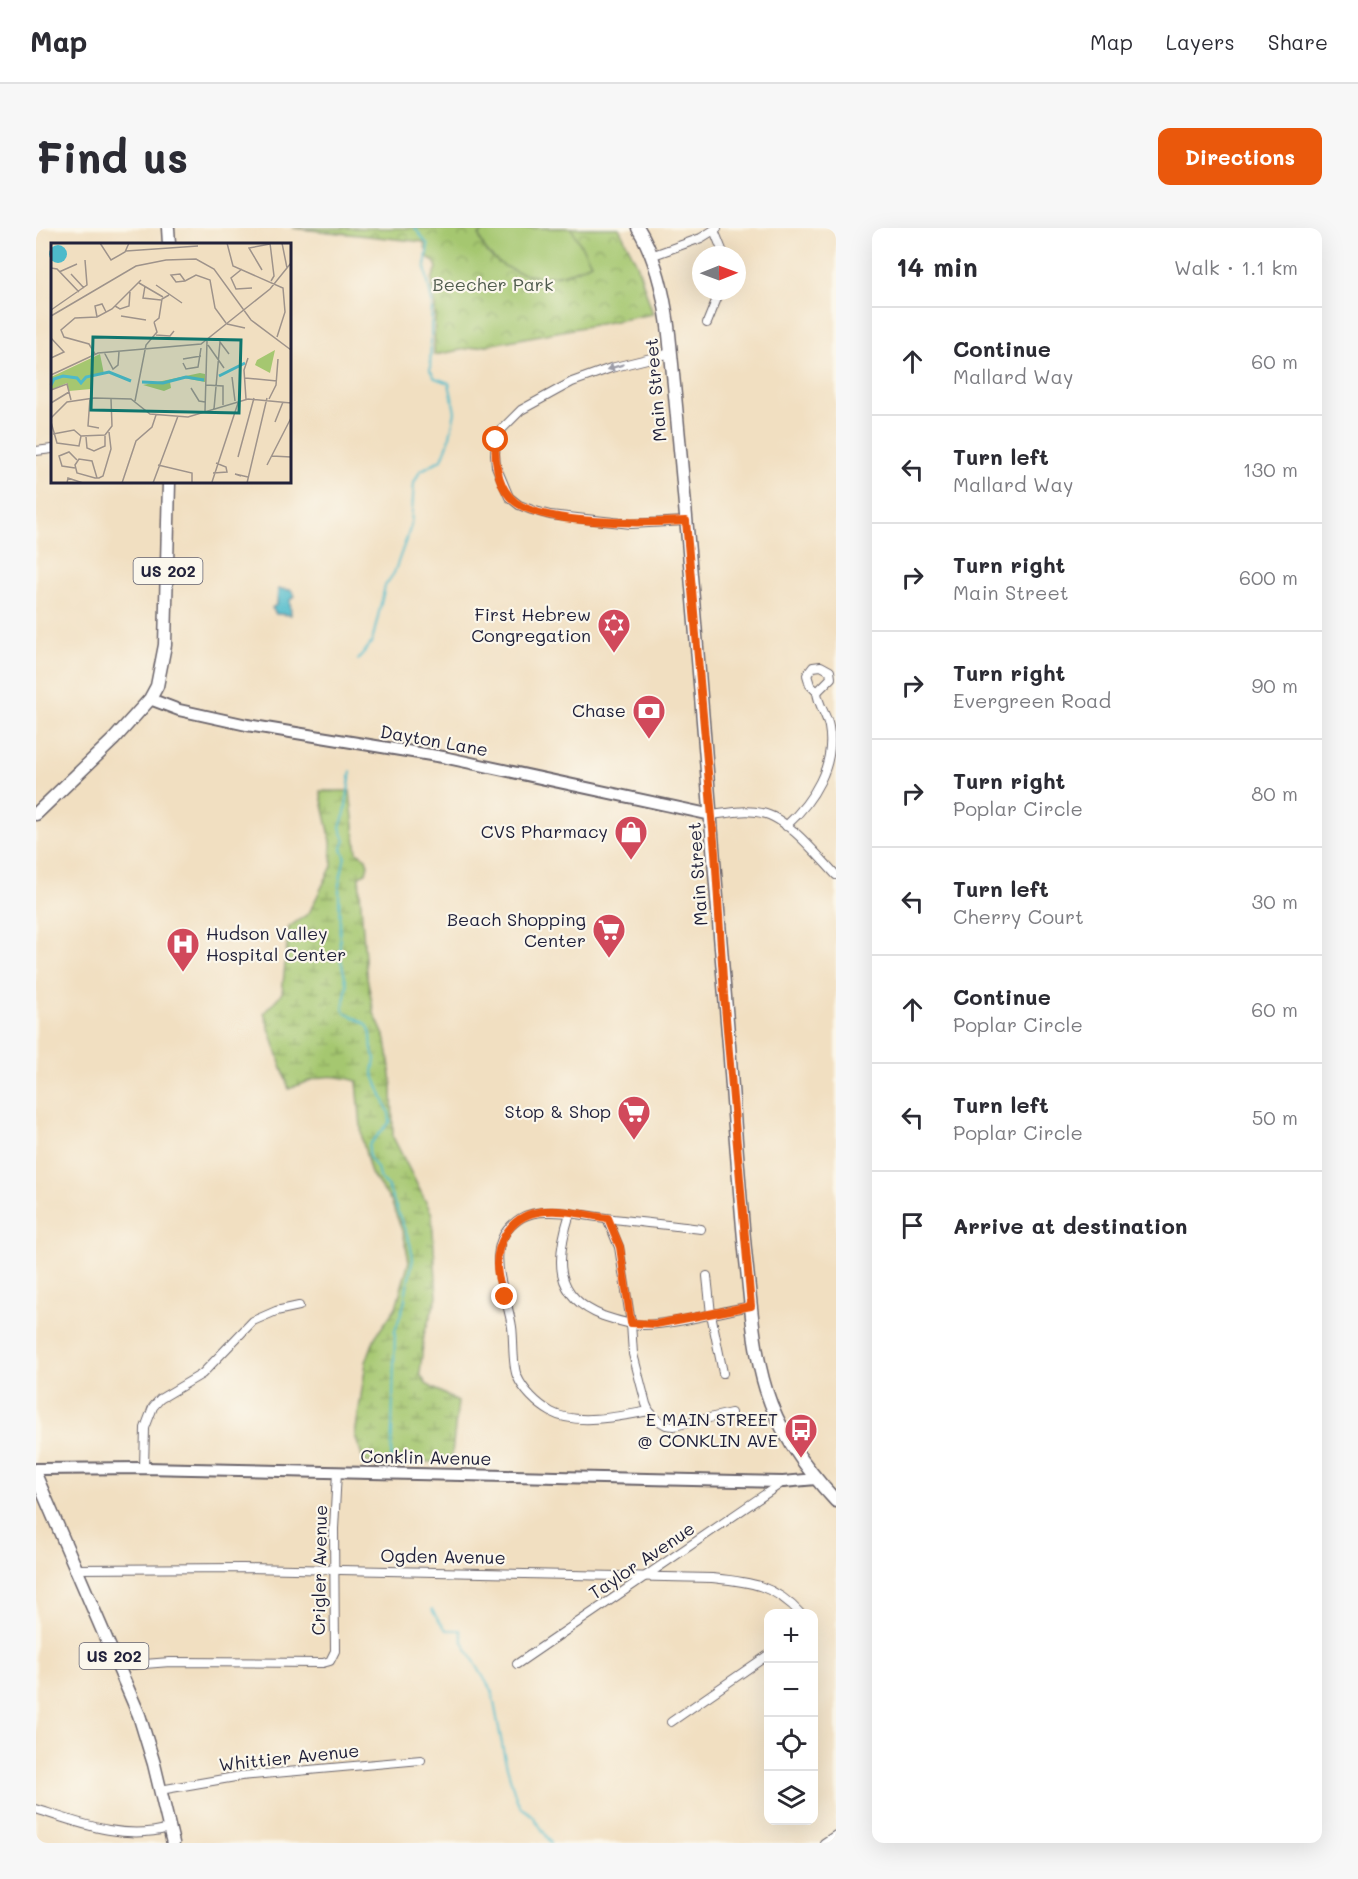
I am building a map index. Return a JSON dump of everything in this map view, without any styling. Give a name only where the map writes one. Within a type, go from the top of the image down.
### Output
[{"type":"main road","points":[[168,228],[169,243]]},
{"type":"main road","name":"Main Street","points":[[638,228],[651,256],[663,292],[671,353],[751,1306],[761,1370],[767,1392],[788,1439],[816,1479],[836,1500]]},
{"type":"main road","name":"US 202","points":[[36,814],[114,739],[150,699],[161,673],[165,645],[169,483]]},
{"type":"main road","name":"US 202","points":[[36,1476],[74,1569],[139,1715],[173,1843]]},
{"type":"street","points":[[651,256],[701,238],[716,229],[721,246]]},
{"type":"street","points":[[707,323],[716,300]]},
{"type":"street","points":[[671,353],[610,368],[572,382],[521,410],[501,430],[496,440],[496,466],[509,497],[519,505],[532,510],[550,515],[631,524],[686,521]]},
{"type":"street","points":[[36,451],[51,449]]},
{"type":"street","points":[[786,826],[815,791],[831,757],[829,724],[817,692]]},
{"type":"street","name":"Dayton Lane","points":[[150,699],[179,710],[230,722],[443,758],[711,815]]},
{"type":"street","points":[[711,815],[749,811],[771,816],[799,836],[836,875]]},
{"type":"street","points":[[649,1411],[590,1418],[558,1416],[539,1404],[524,1388],[516,1375],[511,1322],[498,1275],[497,1260],[500,1248],[504,1235],[522,1217],[538,1212],[570,1213],[700,1229]]},
{"type":"street","points":[[570,1213],[562,1237],[560,1262],[568,1291],[587,1308],[612,1319],[631,1323],[656,1324],[751,1306]]},
{"type":"street","points":[[608,1218],[620,1247],[636,1370],[649,1411],[666,1425],[674,1426],[730,1413]]},
{"type":"street","points":[[707,1276],[711,1314],[723,1373]]},
{"type":"street","points":[[144,1468],[145,1428],[153,1407],[160,1400],[202,1374],[253,1321],[276,1311],[299,1306]]},
{"type":"street","name":"Conklin Avenue","points":[[36,1468],[144,1468],[783,1482],[816,1479]]},
{"type":"street","name":"Crigler Avenue","points":[[119,1666],[170,1662],[326,1663],[330,1661],[335,1651],[334,1529],[337,1472]]},
{"type":"street","name":"Taylor Avenue","points":[[517,1664],[783,1482]]},
{"type":"street","name":"Ogden Avenue","points":[[74,1569],[243,1568],[712,1578],[764,1586],[779,1594],[796,1609]]},
{"type":"street","points":[[671,1722],[764,1658]]},
{"type":"street","name":"Whittier Avenue","points":[[160,1790],[241,1776],[421,1760]]},
{"type":"street","points":[[36,1809],[109,1831],[133,1832],[169,1828]]},
{"type":"street","points":[[824,1843],[836,1835]]},
{"type":"green space","name":"Beecher Park","points":[[292,228],[619,228],[637,264],[653,314],[434,355],[435,307],[432,279],[437,268],[428,257],[424,242]]},
{"type":"green space","points":[[488,228],[571,228],[591,263],[571,272],[556,275],[540,276],[518,272],[497,262],[489,254],[479,235]]},
{"type":"green space","points":[[320,791],[350,791],[357,852],[366,858],[368,865],[366,873],[359,876],[366,972],[374,1013],[386,1040],[392,1082],[393,1137],[432,1214],[437,1297],[424,1334],[420,1374],[426,1384],[458,1402],[451,1462],[364,1462],[355,1436],[366,1362],[375,1337],[396,1307],[409,1261],[404,1236],[391,1201],[371,1174],[362,1139],[357,1081],[329,1076],[307,1081],[289,1089],[264,1013],[282,993],[289,927],[309,913],[332,866],[331,841]]},
{"type":"water","points":[[278,589],[291,590],[295,596],[290,600],[291,615],[276,614],[272,608],[277,604]]},
{"type":"waterway","points":[[358,660],[372,642],[385,586],[394,573],[411,526],[414,483],[420,471],[442,459],[449,441],[455,412],[449,383],[435,378],[430,370],[432,303],[425,267],[428,245],[415,228]]},
{"type":"waterway","points":[[351,771],[345,813],[340,827],[345,840],[342,848],[345,856],[339,884],[340,956],[347,986],[343,1008],[345,1013],[367,1025],[371,1033],[375,1058],[373,1073],[389,1113],[390,1122],[369,1145],[369,1157],[377,1168],[379,1177],[388,1187],[410,1243],[413,1259],[405,1301],[395,1331],[391,1462]]},
{"type":"waterway","points":[[432,1609],[446,1630],[460,1630],[463,1642],[492,1692],[505,1760],[516,1798],[521,1807],[533,1816],[551,1843]]},
{"type":"place","name":"First Hebrew Congregation","points":[[614,654]]},
{"type":"place","name":"Chase","points":[[649,740]]},
{"type":"place","name":"CVS Pharmacy","points":[[631,861]]},
{"type":"place","name":"Beach Shopping Center","points":[[609,959]]},
{"type":"place","name":"Hudson Valley Hospital Center","points":[[183,973]]},
{"type":"place","name":"Stop & Shop","points":[[634,1141]]},
{"type":"place","name":"E MAIN STREET @ CONKLIN AVE","points":[[801,1459]]},
{"type":"route","points":[[496,440],[496,466],[504,489],[509,497],[519,505],[550,515],[604,522],[631,524],[686,521],[751,1306],[656,1324],[631,1323],[620,1247],[608,1218],[549,1212],[538,1212],[522,1217],[504,1235],[497,1260],[498,1275],[505,1297]]}]
